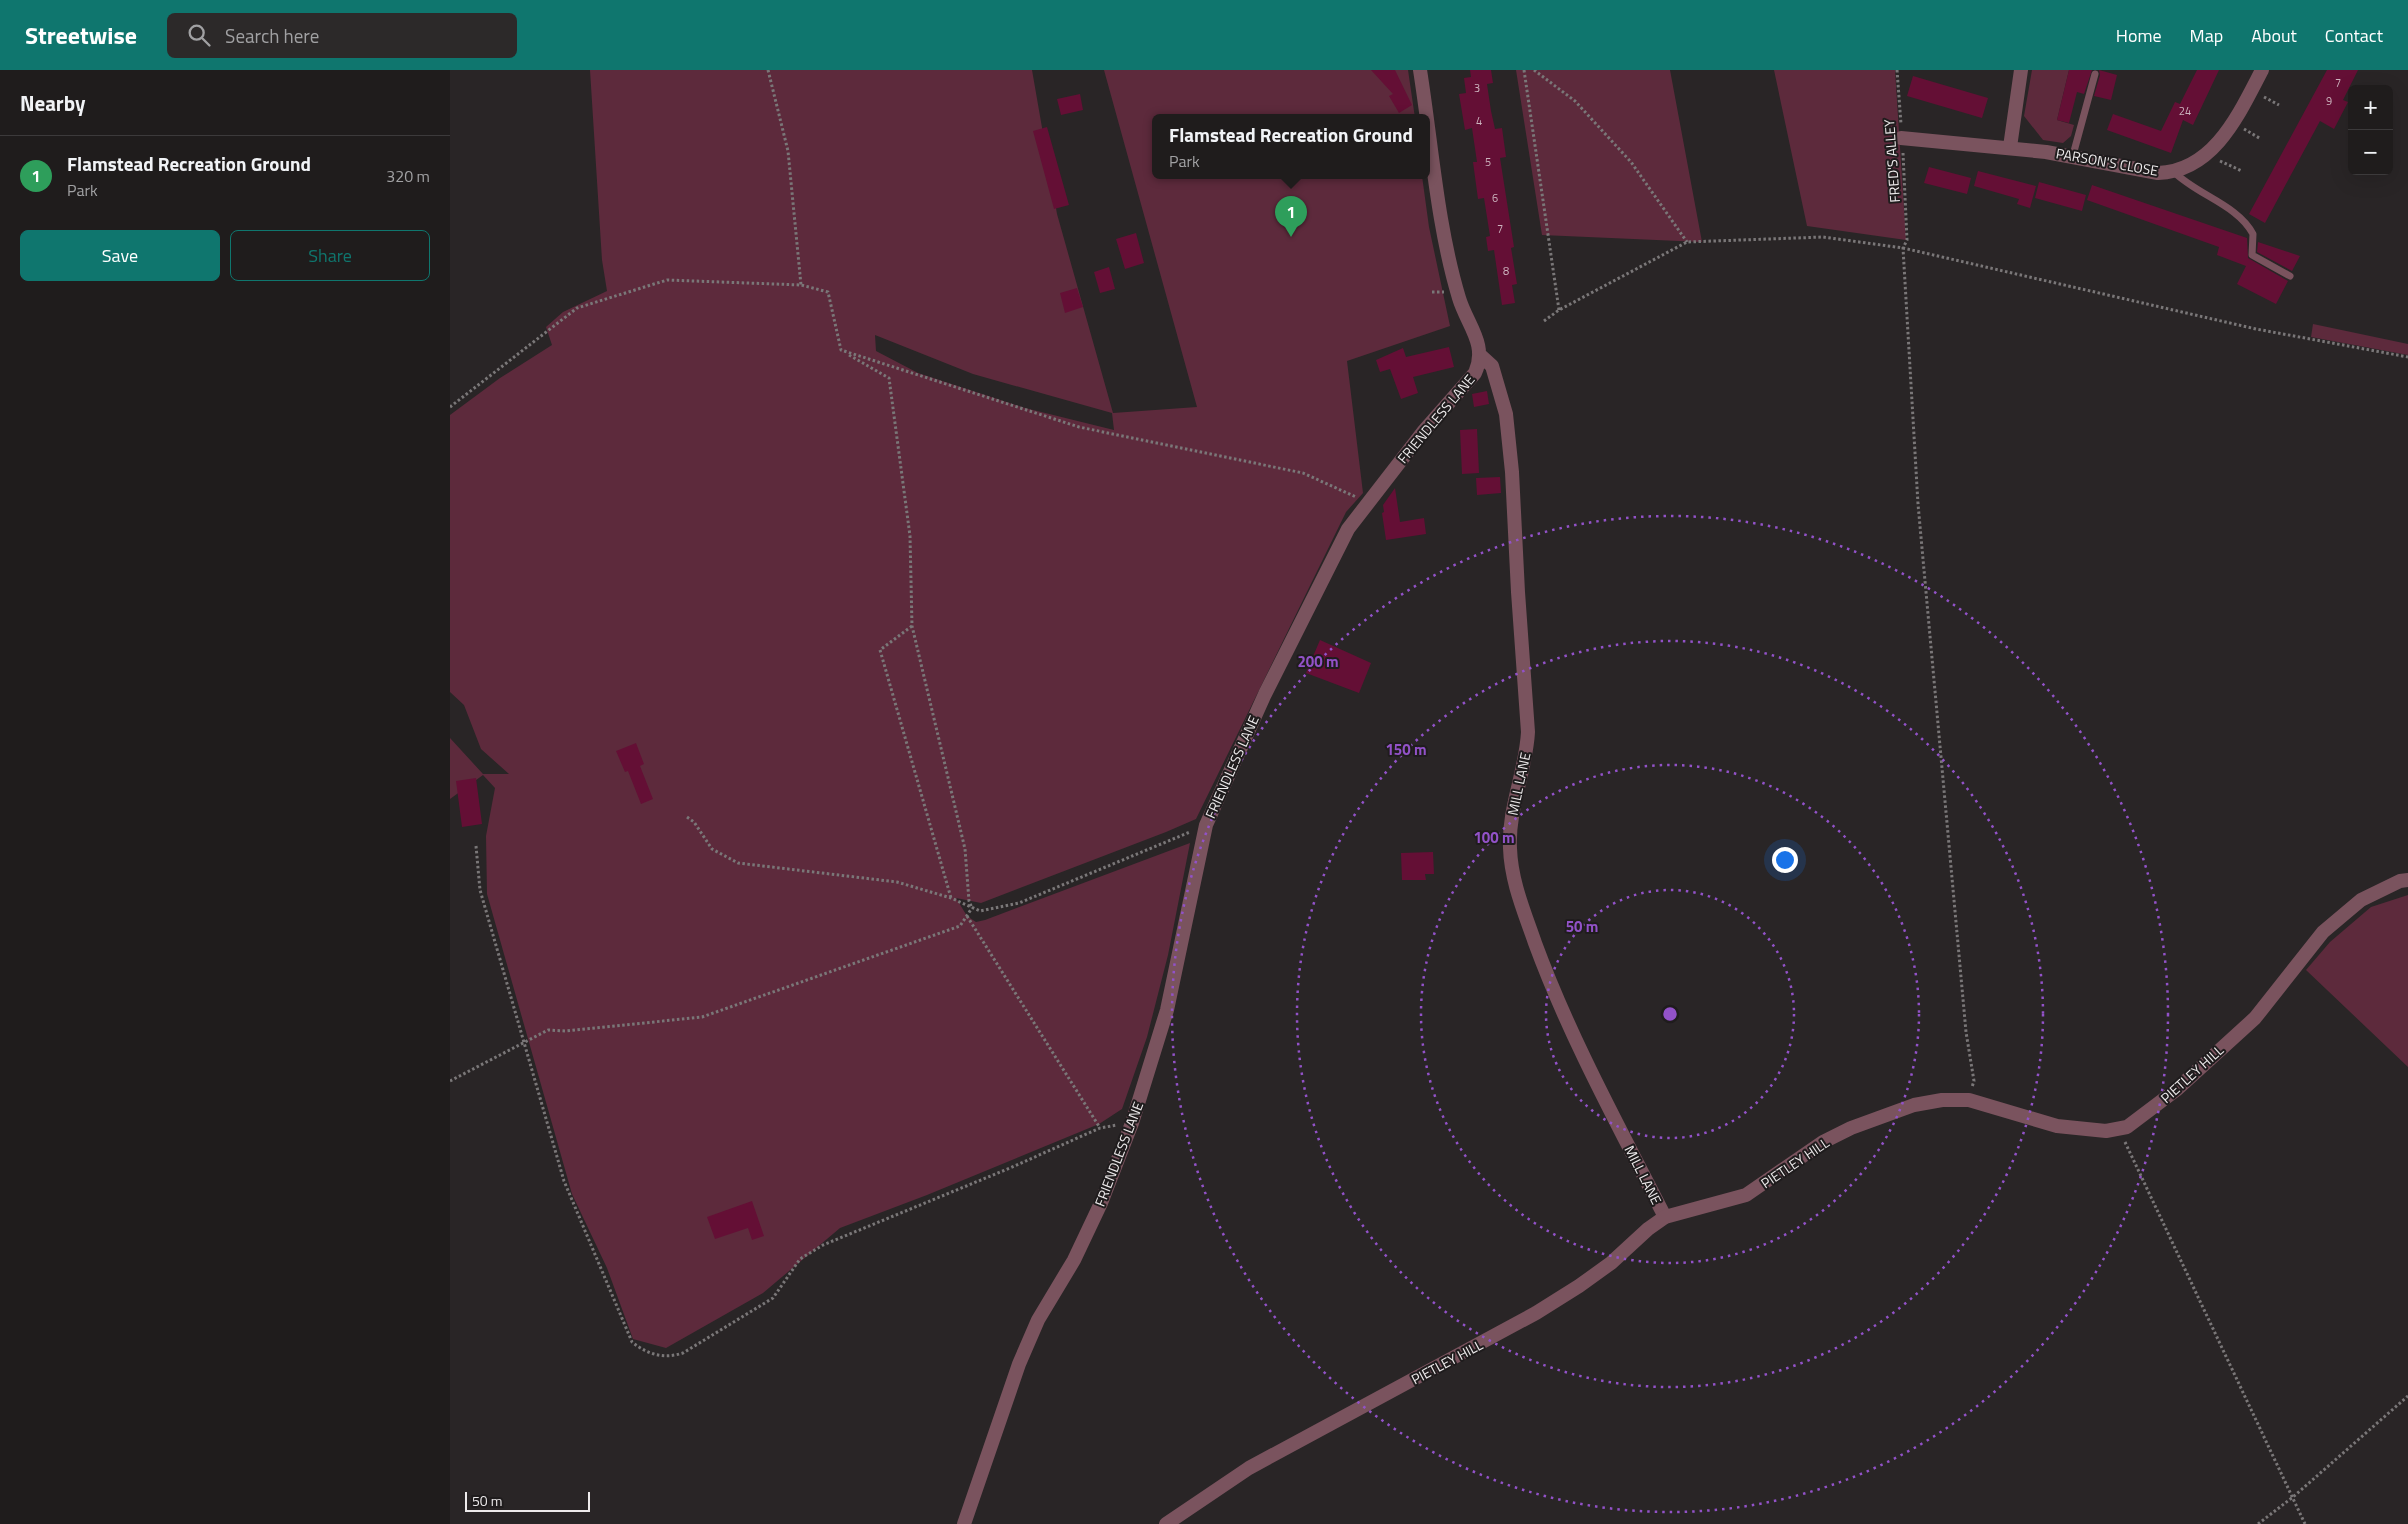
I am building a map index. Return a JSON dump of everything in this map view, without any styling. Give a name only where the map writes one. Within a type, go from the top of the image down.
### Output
[{"type":"street","points":[[1420,70],[1427,114]]},
{"type":"street","points":[[2010,147],[2021,70]]},
{"type":"street","name":"PARSON'S CLOSE","points":[[1902,138],[2010,147],[2073,155],[2158,173],[2174,172],[2206,154],[2225,136],[2238,116],[2262,70]]},
{"type":"street","points":[[1430,134],[1450,261],[1461,305],[1477,340],[1481,356]]},
{"type":"street","name":"FRIENDLESS LANE","points":[[964,1524],[1019,1364],[1038,1320],[1074,1260],[1101,1203],[1132,1123],[1167,1010],[1206,825],[1265,694],[1348,529],[1423,432],[1475,373],[1481,356]]},
{"type":"street","name":"MILL LANE","points":[[1481,356],[1492,366],[1506,414],[1512,472],[1528,732],[1527,755],[1510,830],[1511,868],[1516,891],[1551,987],[1665,1217]]},
{"type":"street","name":"PIETLEY HILL","points":[[1166,1524],[1249,1468],[1550,1304],[1611,1263],[1648,1229],[1665,1217],[1746,1195],[1823,1142],[1850,1128],[1914,1105],[1942,1100],[1969,1100],[2057,1126],[2106,1131],[2119,1130],[2140,1119],[2176,1090],[2255,1018],[2323,932],[2361,900],[2400,881],[2408,880]]},
{"type":"lane","points":[[2073,155],[2095,74]]},
{"type":"lane","points":[[2174,172],[2186,185],[2219,203],[2240,218],[2253,234],[2252,255],[2290,276]]},
{"type":"path","points":[[768,70],[788,150],[801,285]]},
{"type":"path","points":[[1524,70],[1559,310]]},
{"type":"path","points":[[1534,70],[1575,100],[1631,162],[1687,242]]},
{"type":"path","name":"FRED'S ALLEY","points":[[1897,70],[1907,240],[1903,248],[1918,504],[1966,1032],[1974,1081],[1969,1100]]},
{"type":"path","points":[[2206,154],[2242,172]]},
{"type":"path","points":[[1544,320],[1559,310],[1687,242],[1823,238],[1903,248],[2256,329],[2408,357]]},
{"type":"path","points":[[450,407],[577,308],[667,280],[801,285],[828,292],[841,350],[889,378],[910,536],[912,626],[965,849],[969,901],[972,908]]},
{"type":"path","points":[[841,350],[1078,427],[1303,473],[1368,502]]},
{"type":"path","points":[[912,626],[880,650],[951,898]]},
{"type":"path","points":[[687,817],[694,822],[712,849],[738,863],[898,882],[951,898],[980,911],[1019,903],[1206,825]]},
{"type":"path","points":[[476,846],[480,890],[564,1181],[632,1342],[642,1350],[671,1357],[683,1353],[764,1304],[782,1288],[800,1260],[822,1245],[1010,1168],[1100,1128],[1132,1123]]},
{"type":"path","points":[[450,1082],[548,1030],[566,1031],[702,1017],[960,926],[972,908]]},
{"type":"path","points":[[967,916],[1100,1128]]},
{"type":"path","points":[[2119,1130],[2305,1524]]},
{"type":"path","points":[[2258,1524],[2293,1497],[2408,1396]]},
{"type":"shaded area","points":[[590,70],[1032,70],[1057,214],[1113,413],[1197,407],[1104,70],[1408,70],[1414,114],[1152,114],[1152,179],[1422,179],[1429,227],[1450,326],[1347,361],[1363,493],[1346,512],[1196,819],[981,903],[956,898],[967,916],[976,922],[985,920],[1190,843],[1168,955],[1147,1037],[1122,1109],[1099,1124],[927,1195],[840,1228],[763,1293],[666,1348],[633,1339],[607,1268],[572,1194],[487,894],[486,836],[495,788],[483,775],[450,799],[450,738],[483,774],[509,774],[481,749],[464,705],[450,692],[450,415],[500,378],[552,345],[546,327],[563,312],[607,291],[602,260]],"holes":[[[875,335],[973,374],[1112,413],[1114,430],[1025,408],[918,373],[876,351]]]},
{"type":"shaded area","points":[[1516,70],[1670,70],[1702,242],[1542,235]]},
{"type":"shaded area","points":[[1774,70],[1895,70],[1906,240],[1807,226]]},
{"type":"shaded area","points":[[2032,70],[2069,70],[2057,120],[2074,125],[2071,136],[2063,143],[2043,140],[2024,116]]},
{"type":"shaded area","points":[[2313,324],[2408,344],[2408,355],[2311,337]]},
{"type":"shaded area","points":[[2408,895],[2408,1067],[2306,970],[2330,942],[2371,907]]},
{"type":"building","points":[[1371,70],[1395,70],[1412,105],[1399,113],[1389,96],[1393,94]]},
{"type":"building","points":[[1470,70],[1491,70],[1493,83],[1487,84],[1491,111],[1495,129],[1502,128],[1506,157],[1500,158],[1514,247],[1511,248],[1517,284],[1512,285],[1515,303],[1502,305],[1494,250],[1488,251],[1486,237],[1490,236],[1484,198],[1478,199],[1473,162],[1477,162],[1472,128],[1465,130],[1459,94],[1466,93],[1464,78],[1471,77]]},
{"type":"building","points":[[2069,70],[2092,70],[2084,94],[2077,92],[2069,123],[2057,120]]},
{"type":"building","points":[[2099,70],[2117,75],[2111,100],[2094,96],[2100,75]]},
{"type":"building","points":[[2197,70],[2219,70],[2193,125],[2183,120],[2171,153],[2107,130],[2113,114],[2161,131],[2175,102],[2180,104]]},
{"type":"building","points":[[2327,70],[2358,70],[2350,85],[2348,85],[2348,90],[2343,100],[2348,102],[2334,129],[2320,121],[2265,223],[2249,214]]},
{"type":"building","points":[[1913,76],[1988,98],[1982,118],[1907,96]]},
{"type":"building","points":[[1080,94],[1083,110],[1061,115],[1057,99]]},
{"type":"building","points":[[1047,127],[1069,205],[1054,209],[1033,131]]},
{"type":"building","points":[[1929,167],[1971,178],[1967,194],[1924,183]]},
{"type":"building","points":[[1978,171],[2036,186],[2030,208],[2017,204],[2019,199],[1974,186]]},
{"type":"building","points":[[2039,182],[2086,195],[2082,211],[2035,198]]},
{"type":"building","points":[[2092,185],[2247,238],[2248,258],[2288,281],[2276,304],[2237,284],[2246,266],[2217,255],[2219,247],[2087,200]]},
{"type":"building","points":[[1136,233],[1144,263],[1125,269],[1116,239]]},
{"type":"building","points":[[2258,242],[2300,256],[2292,271],[2257,252]]},
{"type":"building","points":[[1109,267],[1115,289],[1100,293],[1094,272]]},
{"type":"building","points":[[1077,288],[1083,307],[1065,313],[1060,293]]},
{"type":"building","points":[[1449,347],[1454,367],[1413,377],[1418,393],[1401,399],[1390,369],[1380,372],[1376,360],[1403,348],[1406,357]]},
{"type":"building","points":[[1487,391],[1489,404],[1474,407],[1472,394]]},
{"type":"building","points":[[1477,429],[1479,473],[1462,474],[1460,430]]},
{"type":"building","points":[[1500,477],[1501,493],[1477,495],[1476,478]]},
{"type":"building","points":[[1395,488],[1400,522],[1424,518],[1426,534],[1386,540],[1382,513],[1384,512],[1383,505]]},
{"type":"building","points":[[1320,640],[1371,663],[1359,693],[1306,673]]},
{"type":"building","points":[[636,743],[644,764],[640,766],[653,799],[641,804],[628,771],[625,772],[616,751]]},
{"type":"building","points":[[476,778],[482,824],[462,827],[456,781]]},
{"type":"building","points":[[1433,852],[1434,874],[1425,874],[1426,880],[1402,880],[1401,853]]},
{"type":"building","points":[[752,1201],[764,1236],[752,1240],[748,1228],[715,1239],[707,1217]]},
{"type":"place","name":"Flamstead Recreation Ground","points":[[1291,237]]}]
